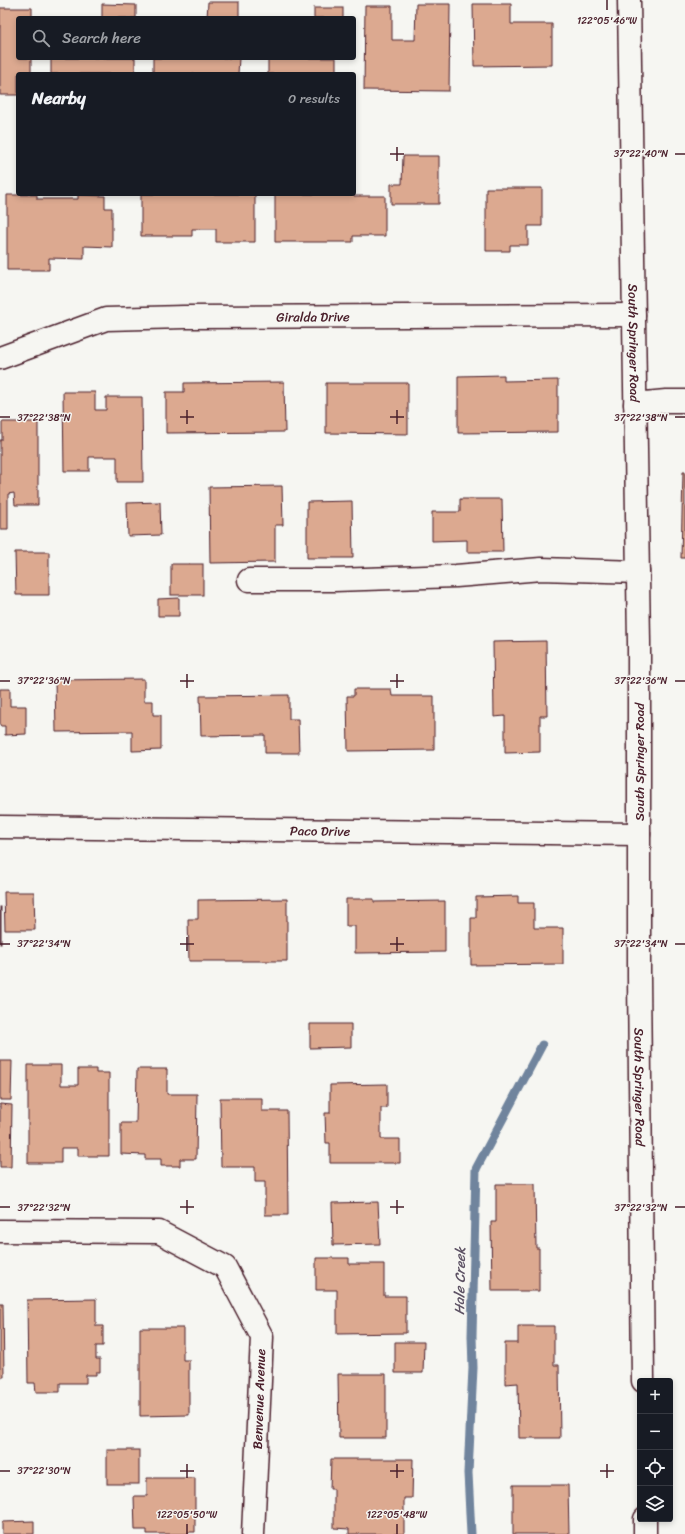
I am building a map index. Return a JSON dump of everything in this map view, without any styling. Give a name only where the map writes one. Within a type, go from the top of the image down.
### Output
[{"type":"street","name":"South Springer Road","points":[[629,0],[639,642],[639,1004],[643,1378]]},
{"type":"street","name":"Giralda Drive","points":[[0,358],[106,318],[634,315]]},
{"type":"street","points":[[635,404],[685,401]]},
{"type":"street","points":[[249,580],[334,580],[456,576],[541,569],[638,572]]},
{"type":"street","name":"Paco Drive","points":[[0,827],[639,834]]},
{"type":"street","name":"Benvenue Avenue","points":[[0,1231],[160,1232],[225,1266],[262,1337],[253,1534]]},
{"type":"street","points":[[645,1522],[645,1534]]},
{"type":"building","points":[[208,2],[239,2],[239,16],[207,16]]},
{"type":"building","points":[[102,4],[136,5],[136,16],[102,16]]},
{"type":"building","points":[[416,4],[450,4],[449,91],[364,90],[365,6],[392,6],[392,40],[415,40]]},
{"type":"building","points":[[473,4],[511,4],[511,24],[552,24],[552,65],[474,66]]},
{"type":"building","points":[[0,8],[32,8],[32,16],[16,16],[16,60],[31,60],[31,72],[16,72],[16,95],[0,95]]},
{"type":"building","points":[[314,8],[343,8],[343,16],[314,16]]},
{"type":"building","points":[[51,60],[135,60],[135,72],[51,72]]},
{"type":"building","points":[[153,60],[239,60],[238,72],[153,72]]},
{"type":"building","points":[[268,60],[336,60],[336,72],[268,72]]},
{"type":"building","points":[[403,156],[439,156],[439,204],[391,204],[391,184],[402,184]]},
{"type":"building","points":[[486,188],[542,188],[542,226],[528,226],[528,245],[510,245],[510,251],[486,251]]},
{"type":"building","points":[[7,195],[37,196],[37,199],[78,199],[78,196],[105,196],[105,208],[112,208],[112,247],[84,246],[84,259],[49,258],[49,270],[7,270]]},
{"type":"building","points":[[141,196],[255,196],[255,242],[216,242],[216,229],[192,229],[192,236],[141,236]]},
{"type":"building","points":[[275,196],[385,196],[385,236],[353,236],[353,242],[275,242]]},
{"type":"building","points":[[504,375],[504,381],[558,380],[558,432],[458,433],[458,376]]},
{"type":"building","points":[[284,382],[285,432],[166,433],[166,392],[184,392],[184,383]]},
{"type":"building","points":[[326,383],[408,383],[408,434],[326,433]]},
{"type":"building","points":[[63,392],[95,392],[95,410],[106,410],[106,397],[142,397],[143,482],[117,482],[117,457],[89,457],[89,471],[64,471]]},
{"type":"building","points":[[2,422],[38,422],[38,505],[15,505],[14,493],[8,494],[8,529],[0,529],[0,440],[2,440]]},
{"type":"building","points":[[683,472],[685,472],[685,558],[681,558]]},
{"type":"building","points":[[282,486],[283,525],[275,525],[275,562],[210,563],[209,487]]},
{"type":"building","points":[[460,499],[502,499],[503,552],[467,552],[467,540],[432,541],[432,512],[460,512]]},
{"type":"building","points":[[352,501],[353,558],[307,558],[307,502]]},
{"type":"building","points":[[160,502],[161,535],[128,536],[127,503]]},
{"type":"building","points":[[15,552],[49,552],[49,595],[16,595]]},
{"type":"building","points":[[171,564],[203,564],[203,595],[171,595]]},
{"type":"building","points":[[179,598],[179,616],[158,616],[158,599]]},
{"type":"building","points":[[546,641],[547,716],[540,716],[540,752],[505,753],[505,716],[494,717],[493,642]]},
{"type":"building","points":[[144,679],[144,701],[153,701],[153,715],[161,715],[161,750],[132,751],[132,731],[56,732],[55,680]]},
{"type":"building","points":[[0,689],[10,689],[10,706],[26,706],[26,734],[5,735],[5,726],[0,726]]},
{"type":"building","points":[[354,689],[391,689],[392,696],[434,696],[434,750],[348,751],[347,696],[354,696]]},
{"type":"building","points":[[289,695],[289,719],[298,719],[299,753],[265,753],[265,735],[201,736],[200,696]]},
{"type":"building","points":[[4,892],[34,892],[35,930],[5,930]]},
{"type":"building","points":[[518,896],[518,903],[534,903],[534,928],[563,928],[563,964],[471,965],[471,918],[476,918],[476,897]]},
{"type":"building","points":[[287,899],[287,961],[189,961],[188,919],[198,919],[198,900]]},
{"type":"building","points":[[346,899],[374,899],[374,902],[445,901],[445,952],[355,953],[355,926],[346,926]]},
{"type":"building","points":[[1,907],[1,944],[0,944]]},
{"type":"building","points":[[310,1024],[351,1024],[351,1047],[310,1048]]},
{"type":"building","points":[[0,1061],[12,1061],[11,1100],[0,1100]]},
{"type":"building","points":[[28,1065],[61,1065],[61,1085],[78,1085],[78,1069],[96,1069],[96,1073],[109,1073],[109,1156],[78,1156],[78,1148],[61,1148],[61,1163],[28,1163]]},
{"type":"building","points":[[137,1069],[167,1069],[167,1094],[197,1094],[196,1159],[180,1159],[180,1166],[161,1166],[161,1159],[145,1159],[145,1155],[121,1154],[121,1123],[136,1123]]},
{"type":"building","points":[[387,1084],[387,1108],[381,1108],[381,1139],[400,1139],[400,1163],[330,1163],[330,1143],[326,1143],[325,1113],[330,1113],[330,1085]]},
{"type":"building","points":[[220,1098],[262,1098],[262,1111],[287,1111],[288,1215],[265,1215],[265,1182],[255,1182],[255,1167],[221,1167]]},
{"type":"building","points":[[0,1104],[12,1105],[11,1167],[0,1167]]},
{"type":"building","points":[[496,1184],[535,1184],[536,1248],[539,1248],[539,1291],[492,1291],[491,1222],[496,1222]]},
{"type":"building","points":[[378,1202],[380,1244],[333,1245],[332,1203]]},
{"type":"building","points":[[316,1258],[349,1258],[349,1264],[384,1264],[384,1296],[406,1296],[406,1333],[337,1334],[337,1290],[316,1290]]},
{"type":"building","points":[[96,1299],[96,1326],[103,1326],[103,1346],[96,1346],[96,1359],[100,1359],[100,1372],[96,1372],[96,1375],[86,1375],[86,1383],[60,1383],[60,1392],[36,1392],[35,1383],[28,1383],[27,1300]]},
{"type":"building","points":[[0,1304],[3,1304],[4,1377],[0,1377]]},
{"type":"building","points":[[518,1326],[554,1326],[554,1365],[559,1365],[560,1438],[519,1438],[518,1383],[505,1384],[505,1343],[518,1343]]},
{"type":"building","points":[[140,1328],[183,1328],[183,1360],[189,1360],[189,1415],[140,1416]]},
{"type":"building","points":[[395,1342],[424,1342],[423,1373],[395,1373]]},
{"type":"building","points":[[338,1374],[386,1374],[386,1438],[339,1438]]},
{"type":"building","points":[[107,1450],[139,1450],[139,1484],[107,1484]]},
{"type":"building","points":[[331,1459],[413,1459],[412,1498],[404,1498],[404,1534],[349,1534],[349,1529],[334,1528],[334,1489],[330,1489]]},
{"type":"building","points":[[147,1478],[195,1478],[195,1532],[188,1532],[188,1534],[147,1534],[147,1530],[135,1530],[134,1496],[147,1496]]},
{"type":"building","points":[[513,1485],[568,1485],[569,1534],[513,1534]]},
{"type":"building","points":[[34,1521],[34,1534],[2,1534],[2,1522]]},
{"type":"waterway","name":"Hale Creek","points":[[471,1534],[468,1473],[473,1368],[472,1336],[476,1169],[542,1045]]}]
